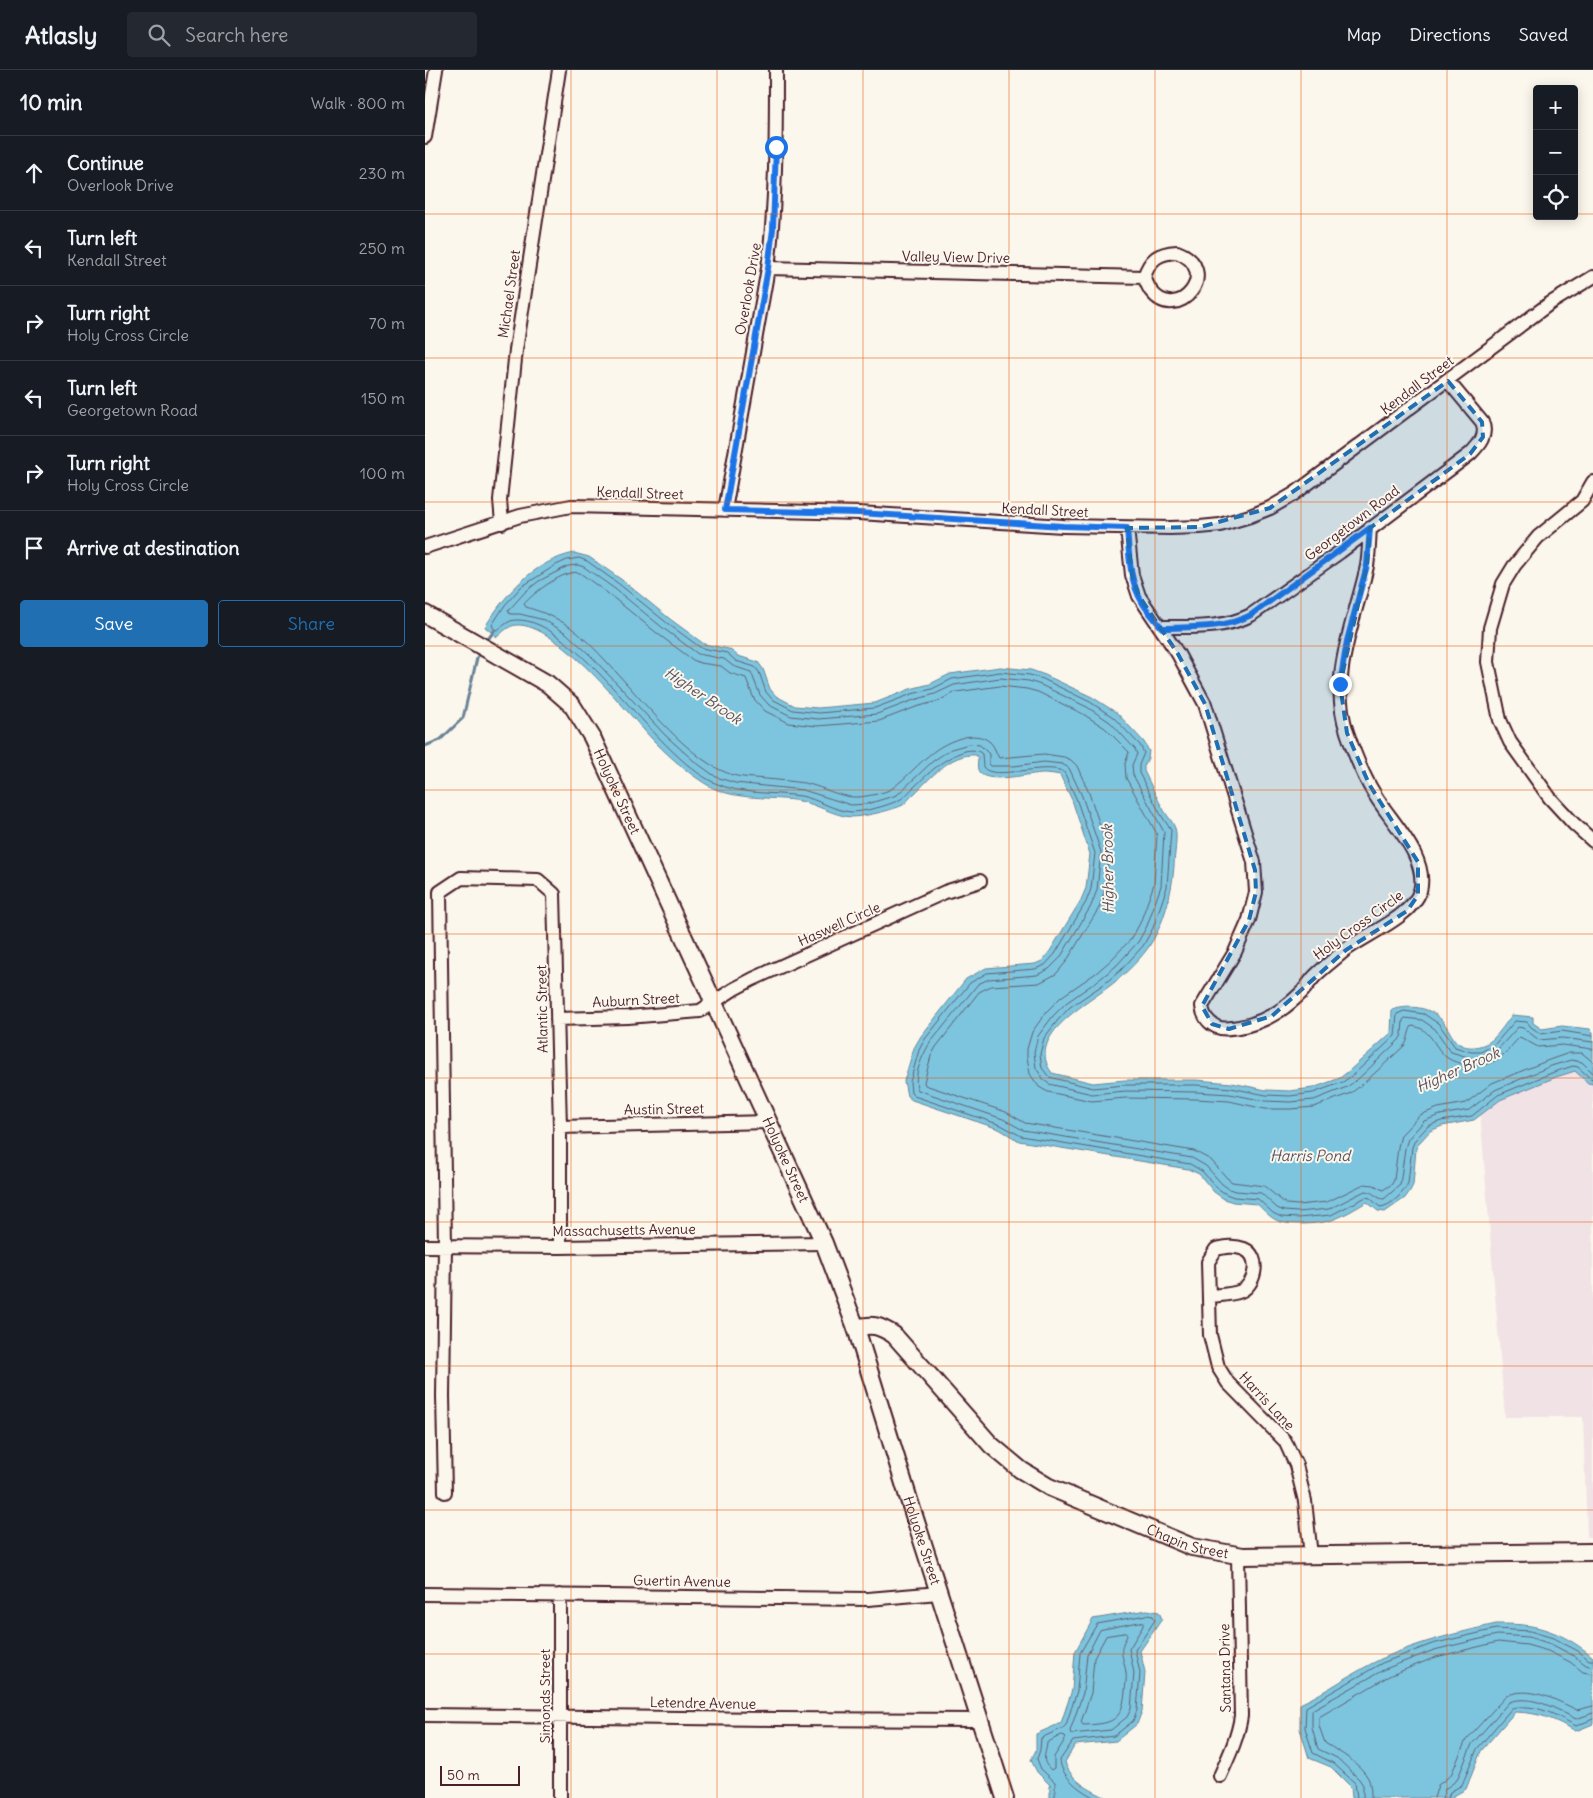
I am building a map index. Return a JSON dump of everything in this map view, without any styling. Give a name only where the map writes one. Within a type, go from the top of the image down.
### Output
[{"type":"main road","name":"Holyoke Street","points":[[425,614],[554,688],[572,705],[584,721],[824,1243],[856,1328],[1005,1798]]},
{"type":"main road","name":"Chapin Street","points":[[856,1328],[872,1325],[881,1326],[894,1334],[991,1445],[1021,1470],[1049,1487],[1191,1547],[1238,1556],[1593,1552]]},
{"type":"street","points":[[425,137],[436,70]]},
{"type":"street","name":"Michael Street","points":[[502,523],[500,500],[516,350],[559,70]]},
{"type":"street","name":"Overlook Drive","points":[[725,510],[768,268],[773,229],[776,70]]},
{"type":"street","points":[[1177,252],[1187,256],[1197,271],[1195,284],[1189,295],[1183,300],[1169,302],[1159,299],[1150,290],[1144,277],[1151,261],[1167,253],[1177,252]]},
{"type":"street","name":"Valley View Drive","points":[[768,268],[1144,277]]},
{"type":"street","name":"Kendall Street","points":[[425,547],[520,516],[571,506],[859,513],[1063,526],[1127,528],[1193,528],[1214,526],[1250,516],[1270,508],[1294,494],[1549,304],[1593,277]]},
{"type":"street","name":"Georgetown Road","points":[[1162,628],[1224,625],[1241,620],[1470,454],[1481,440],[1484,432],[1482,422],[1448,381]]},
{"type":"street","points":[[1592,491],[1538,537],[1503,584],[1490,628],[1488,662],[1500,720],[1510,742],[1546,794],[1593,841]]},
{"type":"street","name":"Holy Cross Circle","points":[[1127,528],[1132,575],[1139,596],[1178,654],[1205,704],[1250,847],[1255,870],[1256,892],[1249,920],[1235,952],[1205,1000],[1203,1010],[1208,1021],[1219,1027],[1229,1029],[1267,1020],[1278,1012],[1301,993],[1319,972],[1346,950],[1407,910],[1416,901],[1420,890],[1421,878],[1418,862],[1369,784],[1347,733],[1341,710],[1339,693],[1341,677],[1347,641],[1367,565],[1370,528]]},
{"type":"street","name":"Atlantic Street","points":[[445,1246],[440,892],[461,878],[539,880],[554,894],[560,1127],[560,1247]]},
{"type":"street","name":"Haswell Circle","points":[[714,1003],[734,988],[762,975],[945,892],[980,881]]},
{"type":"street","name":"Auburn Street","points":[[557,1019],[628,1017],[700,1011],[714,1003]]},
{"type":"street","name":"Austin Street","points":[[560,1127],[769,1122]]},
{"type":"street","name":"Massachusetts Avenue","points":[[425,1246],[560,1247],[824,1243]]},
{"type":"street","points":[[445,1246],[443,1396],[445,1492]]},
{"type":"street","name":"Harris Lane","points":[[1209,1296],[1241,1290],[1251,1282],[1255,1270],[1253,1256],[1245,1249],[1232,1246],[1216,1249],[1208,1262],[1210,1335],[1218,1368],[1228,1383],[1285,1441],[1296,1465],[1305,1501],[1311,1556]]},
{"type":"street","name":"Santana Drive","points":[[1221,1776],[1234,1746],[1241,1716],[1238,1556]]},
{"type":"street","name":"Guertin Avenue","points":[[425,1594],[868,1599],[939,1594]]},
{"type":"street","name":"Simonds Street","points":[[560,1595],[560,1798]]},
{"type":"street","name":"Letendre Avenue","points":[[425,1715],[561,1715],[775,1720],[980,1720]]},
{"type":"highlighted area","points":[[1448,381],[1482,422],[1483,437],[1470,454],[1370,528],[1367,565],[1340,684],[1347,733],[1369,784],[1418,862],[1418,895],[1407,911],[1346,950],[1272,1016],[1229,1029],[1212,1024],[1202,1006],[1249,920],[1256,892],[1255,870],[1205,704],[1178,654],[1139,596],[1132,575],[1127,528],[1200,527],[1270,508]]},
{"type":"shaded area","points":[[1564,1064],[1593,1080],[1593,1537],[1587,1537],[1583,1417],[1505,1417],[1480,1112]]},
{"type":"water","name":"Harris Pond","points":[[574,553],[589,557],[622,580],[704,644],[729,649],[738,656],[758,662],[763,669],[770,689],[776,696],[795,706],[818,708],[875,703],[910,689],[930,684],[950,674],[1000,667],[1031,670],[1092,697],[1117,713],[1144,742],[1149,751],[1144,771],[1176,831],[1173,876],[1169,898],[1159,929],[1139,959],[1118,980],[1072,1013],[1051,1035],[1046,1047],[1046,1060],[1052,1073],[1093,1083],[1125,1080],[1196,1080],[1232,1083],[1266,1090],[1290,1091],[1313,1088],[1340,1078],[1391,1033],[1392,1010],[1413,1007],[1434,1013],[1444,1023],[1457,1042],[1470,1047],[1480,1046],[1493,1039],[1512,1015],[1533,1017],[1533,1023],[1542,1029],[1562,1026],[1590,1029],[1593,1032],[1593,1084],[1588,1083],[1575,1071],[1500,1100],[1474,1120],[1442,1126],[1430,1131],[1416,1149],[1413,1185],[1405,1198],[1385,1212],[1378,1211],[1367,1202],[1332,1220],[1305,1224],[1283,1223],[1272,1218],[1257,1204],[1233,1202],[1224,1199],[1214,1192],[1199,1174],[1188,1169],[1019,1141],[999,1129],[912,1100],[907,1096],[904,1081],[914,1048],[921,1036],[966,979],[986,968],[1035,964],[1042,961],[1081,900],[1086,888],[1090,854],[1072,800],[1060,775],[1044,773],[992,778],[980,773],[976,755],[967,755],[949,762],[903,805],[878,813],[851,817],[800,801],[743,796],[711,787],[689,772],[655,742],[610,691],[571,653],[551,638],[533,628],[516,625],[508,628],[497,637],[485,627],[502,602],[533,571],[559,557]]},
{"type":"water","points":[[1147,1610],[1159,1612],[1162,1619],[1140,1651],[1145,1672],[1142,1711],[1137,1724],[1116,1741],[1075,1745],[1065,1762],[1076,1780],[1107,1798],[1050,1798],[1050,1785],[1037,1772],[1031,1760],[1036,1750],[1036,1734],[1061,1723],[1072,1690],[1075,1652],[1093,1619]]},
{"type":"water","points":[[1496,1624],[1527,1625],[1548,1630],[1579,1646],[1593,1657],[1593,1724],[1576,1731],[1547,1717],[1515,1712],[1481,1751],[1466,1789],[1450,1798],[1352,1798],[1351,1787],[1331,1767],[1309,1758],[1300,1729],[1300,1704],[1371,1664],[1395,1653],[1438,1639]]},
{"type":"waterway","name":"Higher Brook","points":[[486,642],[494,631]]},
{"type":"waterway","name":"Higher Brook","points":[[425,746],[440,740],[463,718],[480,651]]},
{"type":"route","points":[[776,147],[773,229],[768,268],[725,510],[859,513],[1063,526],[1127,528],[1132,575],[1139,596],[1162,628],[1224,625],[1241,620],[1251,615],[1370,528],[1367,565],[1347,641],[1340,684]]}]
